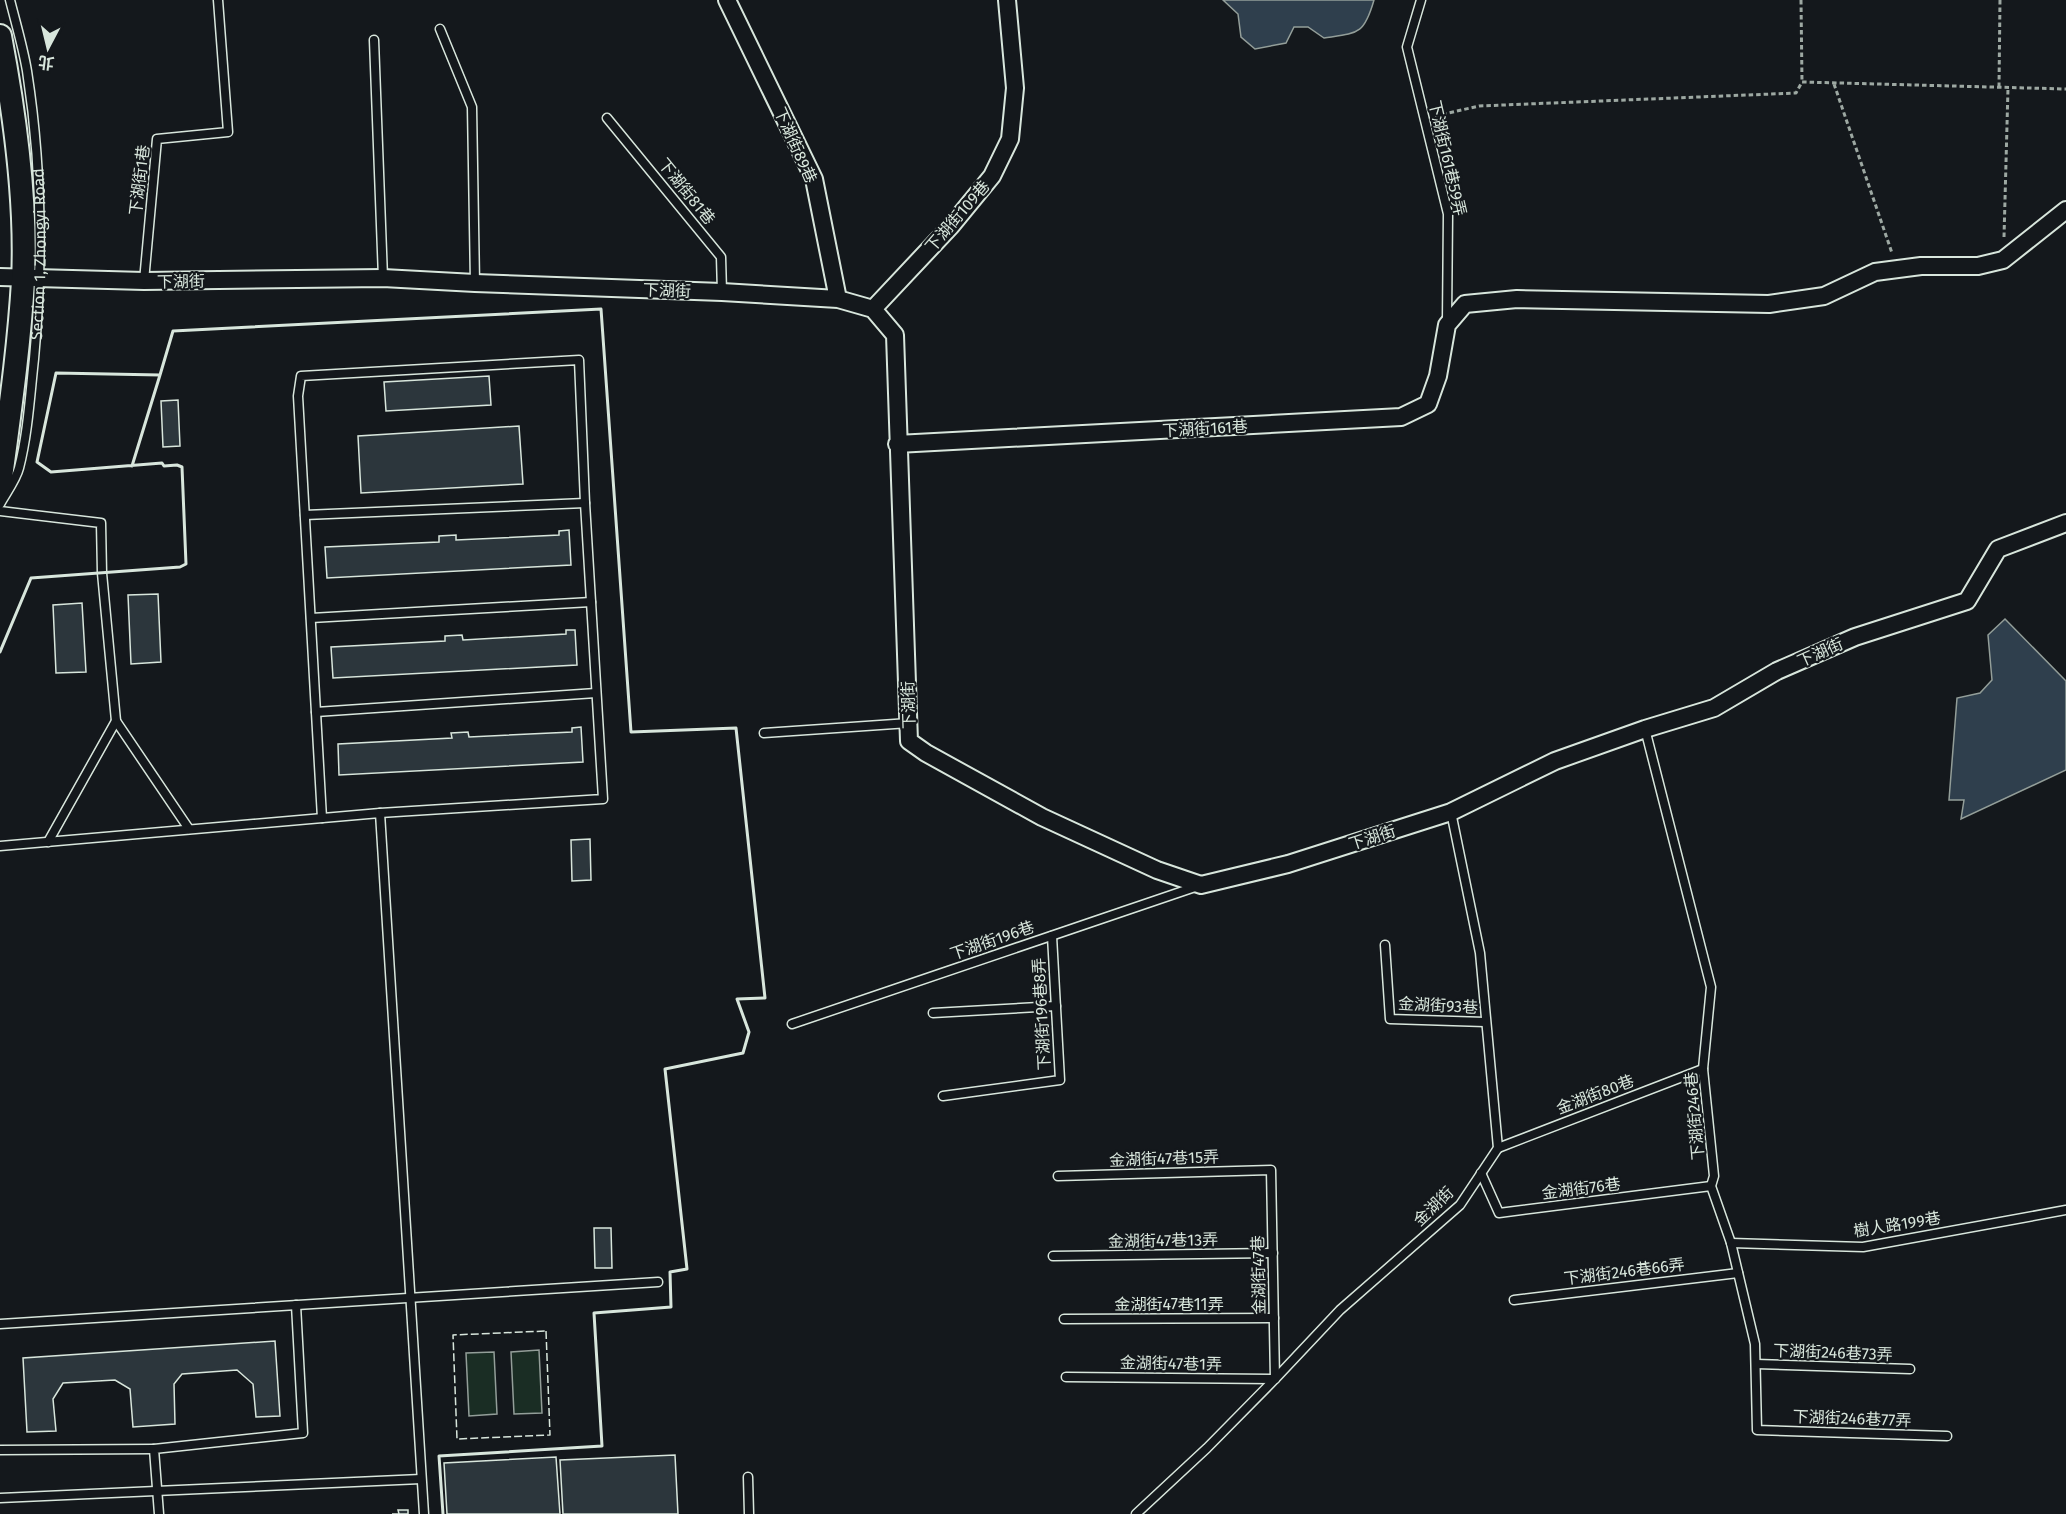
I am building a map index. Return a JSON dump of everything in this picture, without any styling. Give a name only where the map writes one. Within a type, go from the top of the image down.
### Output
[{"type":"main road","name":"Section 1, Zhongyi Road","points":[[0,36],[16,138],[22,220],[31,279],[18,349],[0,485]]},
{"type":"street","name":"下湖街89巷","points":[[727,0],[814,178],[838,299]]},
{"type":"street","name":"下湖街109巷","points":[[873,309],[951,226],[992,176],[1010,139],[1015,88],[1007,0]]},
{"type":"street","points":[[1447,325],[1466,304],[1517,299],[1769,304],[1824,296],[1875,272],[1921,266],[1978,266],[2003,260],[2066,210]]},
{"type":"street","name":"下湖街","points":[[0,277],[144,281],[383,278],[838,299],[873,309],[895,335],[909,741],[1042,817],[1157,870],[1201,885],[1288,864],[1450,812],[1555,761],[1645,729],[1714,708],[1777,671],[1855,637],[1967,601],[1998,549],[2066,523]]},
{"type":"street","name":"下湖街161巷","points":[[897,444],[1401,417],[1428,404],[1438,376],[1447,325]]},
{"type":"lane","name":"Section 1, Zhongyi Road","points":[[0,504],[19,470],[29,402],[31,279],[38,170],[26,70],[10,0]]},
{"type":"lane","name":"下湖街1巷","points":[[144,281],[157,140],[228,132],[218,0]]},
{"type":"lane","name":"下湖街161巷59弄","points":[[1421,0],[1407,47],[1448,214],[1447,325]]},
{"type":"lane","points":[[440,29],[472,107],[475,283]]},
{"type":"lane","points":[[374,40],[383,278]]},
{"type":"lane","name":"下湖街81巷","points":[[607,117],[721,256],[722,292]]},
{"type":"lane","points":[[0,846],[380,813],[603,799],[579,360],[301,376],[298,396],[322,818]]},
{"type":"lane","points":[[305,515],[585,502]]},
{"type":"lane","points":[[0,511],[101,523],[102,573],[116,720],[189,829]]},
{"type":"lane","points":[[311,618],[591,602]]},
{"type":"lane","points":[[316,712],[596,693]]},
{"type":"lane","points":[[48,842],[116,720]]},
{"type":"lane","points":[[764,733],[909,723]]},
{"type":"lane","name":"下湖街246巷","points":[[1645,729],[1712,987],[1703,1069],[1714,1176],[1712,1186],[1731,1244],[1755,1344],[1757,1430]]},
{"type":"lane","points":[[1450,812],[1479,952],[1498,1148]]},
{"type":"lane","points":[[380,813],[424,1514]]},
{"type":"lane","name":"下湖街196巷","points":[[792,1024],[1201,885]]},
{"type":"lane","name":"下湖街196巷8弄","points":[[943,1096],[1060,1080],[1052,936]]},
{"type":"lane","name":"金湖街93巷","points":[[1384,945],[1390,1019],[1485,1022]]},
{"type":"lane","points":[[933,1013],[1056,1006]]},
{"type":"lane","name":"金湖街80巷","points":[[1498,1148],[1703,1069]]},
{"type":"lane","name":"金湖街","points":[[1136,1514],[1207,1448],[1340,1310],[1460,1205],[1498,1148]]},
{"type":"lane","name":"金湖街47巷15弄","points":[[1058,1176],[1271,1170]]},
{"type":"lane","name":"金湖街47巷","points":[[1271,1170],[1275,1379]]},
{"type":"lane","name":"金湖街76巷","points":[[1481,1173],[1499,1214],[1712,1186]]},
{"type":"lane","name":"樹人路199巷","points":[[1731,1244],[1863,1246],[2066,1210]]},
{"type":"lane","name":"金湖街47巷13弄","points":[[1053,1256],[1273,1253]]},
{"type":"lane","name":"下湖街246巷66弄","points":[[1514,1300],[1738,1273]]},
{"type":"lane","points":[[0,1324],[658,1282]]},
{"type":"lane","points":[[0,1450],[154,1449],[303,1433],[296,1305]]},
{"type":"lane","name":"金湖街47巷11弄","points":[[1064,1319],[1274,1318]]},
{"type":"lane","name":"下湖街246巷73弄","points":[[1755,1364],[1910,1370]]},
{"type":"lane","name":"金湖街47巷1弄","points":[[1066,1377],[1275,1379]]},
{"type":"lane","name":"下湖街246巷77弄","points":[[1757,1430],[1947,1436]]},
{"type":"lane","points":[[154,1449],[159,1514]]},
{"type":"lane","points":[[748,1477],[749,1514]]},
{"type":"lane","points":[[0,1498],[422,1479]]},
{"type":"path","points":[[1425,118],[1479,106],[1796,93],[1802,82],[1801,0]]},
{"type":"path","points":[[1999,87],[2000,0]]},
{"type":"path","points":[[1802,82],[2066,89]]},
{"type":"path","points":[[1834,83],[1898,269]]},
{"type":"path","points":[[2003,260],[2008,88]]},
{"type":"green space","points":[[539,1350],[542,1413],[514,1414],[511,1352]]},
{"type":"green space","points":[[494,1352],[497,1414],[469,1416],[466,1353]]},
{"type":"water","points":[[1223,0],[1374,0],[1363,26],[1352,33],[1324,38],[1308,27],[1294,27],[1286,43],[1255,49],[1241,37],[1238,14]]},
{"type":"water","points":[[2005,619],[2066,681],[2066,770],[1961,819],[1964,800],[1949,800],[1957,698],[1980,693],[1992,680],[1988,635]]},
{"type":"building","points":[[489,376],[491,405],[386,411],[384,382]]},
{"type":"building","points":[[178,400],[180,446],[163,447],[161,401]]},
{"type":"building","points":[[519,426],[523,484],[361,493],[358,436]]},
{"type":"building","points":[[569,530],[571,565],[327,578],[325,547],[439,542],[439,536],[456,535],[456,540],[559,535],[559,531]]},
{"type":"building","points":[[158,594],[161,662],[131,664],[128,595]]},
{"type":"building","points":[[82,603],[86,672],[56,673],[53,605]]},
{"type":"building","points":[[566,630],[575,630],[577,665],[333,678],[331,647],[445,641],[445,636],[462,635],[463,640],[566,634]]},
{"type":"building","points":[[581,727],[583,762],[339,775],[338,744],[452,738],[451,733],[468,732],[469,737],[572,732],[572,728]]},
{"type":"building","points":[[590,839],[591,880],[572,881],[571,840]]},
{"type":"building","points":[[594,1228],[611,1228],[612,1268],[595,1268]]},
{"type":"building","points":[[275,1341],[280,1416],[256,1417],[253,1384],[237,1370],[182,1374],[174,1384],[175,1424],[133,1427],[130,1389],[115,1380],[63,1383],[53,1399],[56,1431],[27,1432],[23,1358]]},
{"type":"building","points":[[675,1455],[678,1514],[563,1514],[560,1460]]},
{"type":"building","points":[[556,1457],[560,1514],[447,1514],[444,1463]]},
{"type":"building","points":[[398,1510],[408,1510],[408,1514],[399,1514]]},
{"type":"fence","points":[[546,1331],[550,1435],[457,1439],[453,1335],[546,1331]]},
{"type":"wall","points":[[0,652],[31,578],[180,567],[186,564],[182,467],[164,466],[162,463],[51,472],[37,462],[56,373],[160,375],[173,331],[601,309],[631,732],[736,728],[765,998],[737,999],[749,1032],[743,1053],[665,1069],[687,1269],[670,1272],[671,1307],[594,1313],[602,1446],[439,1456],[443,1514]]},
{"type":"wall","points":[[132,466],[160,375]]}]
